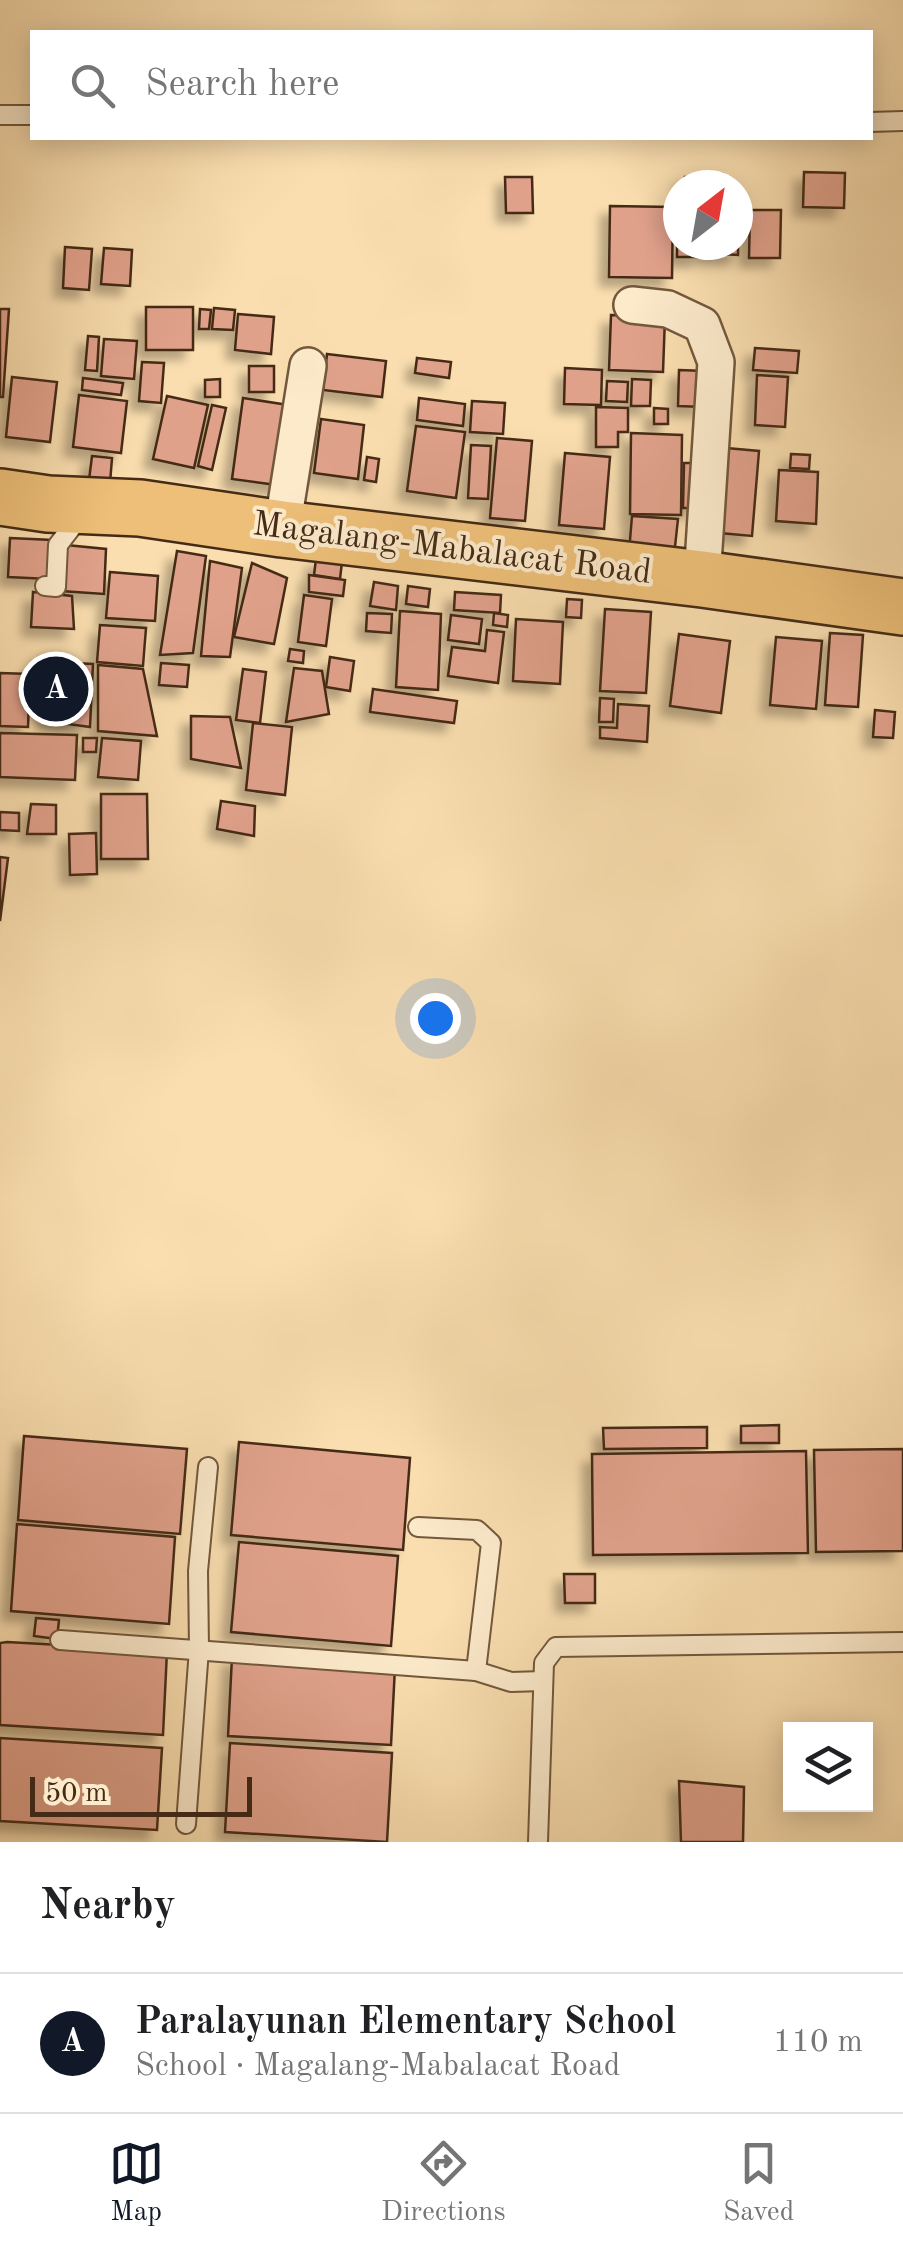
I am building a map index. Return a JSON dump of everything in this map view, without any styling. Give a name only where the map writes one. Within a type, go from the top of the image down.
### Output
[{"type":"main road","name":"Magalang-Mabalacat Road","points":[[0,497],[140,508],[903,607]]},
{"type":"street","points":[[632,305],[668,309],[702,325],[716,362],[702,579]]},
{"type":"street","points":[[282,529],[308,366]]},
{"type":"lane","points":[[0,115],[30,115]]},
{"type":"lane","points":[[873,122],[903,121]]},
{"type":"lane","points":[[45,586],[56,586],[58,545],[88,506]]},
{"type":"lane","points":[[186,1824],[199,1649],[198,1571],[208,1466]]},
{"type":"lane","points":[[418,1528],[477,1530],[491,1544],[476,1672]]},
{"type":"lane","points":[[60,1640],[476,1672],[511,1682],[543,1681]]},
{"type":"lane","points":[[538,1842],[544,1663],[556,1646],[903,1642]]},
{"type":"building","points":[[804,172],[845,173],[844,208],[803,207]]},
{"type":"building","points":[[505,177],[532,177],[533,213],[506,213]]},
{"type":"building","points":[[610,206],[663,207],[663,260],[672,260],[672,278],[609,277]]},
{"type":"building","points":[[753,210],[781,210],[780,258],[753,258]]},
{"type":"building","points":[[65,247],[92,249],[89,290],[63,288]]},
{"type":"building","points":[[104,248],[132,250],[130,286],[101,284]]},
{"type":"building","points":[[146,307],[193,307],[193,350],[146,350]]},
{"type":"building","points":[[214,308],[235,310],[233,330],[212,329]]},
{"type":"building","points":[[0,309],[9,309],[3,397],[0,397]]},
{"type":"building","points":[[200,309],[211,310],[209,329],[199,329]]},
{"type":"building","points":[[238,314],[274,317],[271,354],[235,350]]},
{"type":"building","points":[[611,315],[665,317],[663,372],[609,370]]},
{"type":"building","points":[[88,336],[99,337],[97,371],[85,370]]},
{"type":"building","points":[[104,339],[137,341],[134,379],[101,376]]},
{"type":"building","points":[[755,348],[799,351],[797,373],[753,370]]},
{"type":"building","points":[[327,354],[386,361],[382,397],[323,390]]},
{"type":"building","points":[[417,358],[451,362],[449,378],[415,373]]},
{"type":"building","points":[[142,362],[164,363],[161,403],[139,401]]},
{"type":"building","points":[[249,366],[274,366],[274,392],[249,392]]},
{"type":"building","points":[[565,368],[602,370],[601,405],[564,404]]},
{"type":"building","points":[[679,370],[705,371],[704,407],[678,406]]},
{"type":"building","points":[[757,375],[788,377],[785,427],[755,425]]},
{"type":"building","points":[[12,377],[57,382],[50,442],[6,437]]},
{"type":"building","points":[[83,378],[123,383],[121,395],[82,390]]},
{"type":"building","points":[[220,379],[220,397],[205,397],[205,380]]},
{"type":"building","points":[[632,379],[651,380],[650,406],[631,406]]},
{"type":"building","points":[[607,381],[628,382],[627,402],[606,401]]},
{"type":"building","points":[[79,395],[127,401],[121,453],[73,447]]},
{"type":"building","points":[[167,396],[208,405],[194,468],[153,459]]},
{"type":"building","points":[[243,398],[295,406],[284,486],[232,479]]},
{"type":"building","points":[[419,398],[465,404],[463,426],[417,420]]},
{"type":"building","points":[[472,401],[505,403],[503,434],[470,432]]},
{"type":"building","points":[[212,405],[226,408],[212,470],[198,466]]},
{"type":"building","points":[[596,407],[628,408],[628,432],[618,432],[618,447],[596,447]]},
{"type":"building","points":[[654,408],[668,409],[668,424],[654,424]]},
{"type":"building","points":[[321,419],[364,425],[358,479],[314,473]]},
{"type":"building","points":[[416,426],[465,432],[456,498],[407,491]]},
{"type":"building","points":[[631,433],[682,435],[681,515],[630,514]]},
{"type":"building","points":[[497,438],[532,441],[525,521],[490,518]]},
{"type":"building","points":[[471,445],[491,446],[488,499],[468,498]]},
{"type":"building","points":[[715,447],[759,451],[752,536],[709,532]]},
{"type":"building","points":[[565,453],[610,457],[604,529],[559,525]]},
{"type":"building","points":[[791,454],[810,455],[809,469],[790,468]]},
{"type":"building","points":[[92,456],[112,458],[110,483],[89,480]]},
{"type":"building","points":[[367,457],[379,459],[376,482],[364,480]]},
{"type":"building","points":[[684,463],[699,463],[698,508],[683,508]]},
{"type":"building","points":[[779,470],[818,472],[816,524],[776,521]]},
{"type":"building","points":[[632,516],[678,519],[674,556],[629,552]]},
{"type":"building","points":[[10,538],[52,540],[49,579],[8,577]]},
{"type":"building","points":[[66,545],[106,549],[104,594],[61,591]]},
{"type":"building","points":[[177,551],[206,556],[193,653],[160,655]]},
{"type":"building","points":[[316,559],[342,562],[340,579],[314,575]]},
{"type":"building","points":[[210,561],[242,568],[230,657],[201,656]]},
{"type":"building","points":[[252,563],[287,578],[274,644],[234,637]]},
{"type":"building","points":[[110,572],[158,576],[155,621],[106,618]]},
{"type":"building","points":[[309,575],[345,580],[343,596],[309,592]]},
{"type":"building","points":[[374,582],[398,586],[396,610],[370,606]]},
{"type":"building","points":[[408,586],[430,589],[428,607],[406,604]]},
{"type":"building","points":[[33,592],[72,596],[74,629],[31,627]]},
{"type":"building","points":[[455,592],[501,595],[500,613],[454,610]]},
{"type":"building","points":[[304,595],[332,599],[326,646],[298,642]]},
{"type":"building","points":[[567,599],[582,600],[581,618],[566,617]]},
{"type":"building","points":[[605,609],[651,612],[646,693],[600,691]]},
{"type":"building","points":[[400,611],[441,614],[438,690],[396,687]]},
{"type":"building","points":[[367,613],[392,614],[391,633],[366,631]]},
{"type":"building","points":[[494,613],[508,615],[507,627],[493,625]]},
{"type":"building","points":[[451,615],[482,619],[479,644],[448,640]]},
{"type":"building","points":[[516,619],[563,622],[560,684],[513,681]]},
{"type":"building","points":[[100,625],[146,628],[143,666],[97,662]]},
{"type":"building","points":[[487,630],[504,632],[498,683],[448,676],[452,647],[485,651]]},
{"type":"building","points":[[830,633],[863,635],[858,707],[825,705]]},
{"type":"building","points":[[679,634],[730,641],[721,713],[670,706]]},
{"type":"building","points":[[776,637],[822,641],[816,709],[770,705]]},
{"type":"building","points":[[290,649],[304,651],[303,663],[288,661]]},
{"type":"building","points":[[330,657],[354,661],[350,691],[326,687]]},
{"type":"building","points":[[52,662],[93,664],[90,727],[46,721]]},
{"type":"building","points":[[161,663],[189,665],[187,687],[159,685]]},
{"type":"building","points":[[98,665],[143,669],[157,736],[98,731]]},
{"type":"building","points":[[294,668],[322,671],[329,714],[286,722]]},
{"type":"building","points":[[243,669],[266,672],[260,723],[236,720]]},
{"type":"building","points":[[0,673],[30,674],[28,727],[0,726]]},
{"type":"building","points":[[373,689],[457,701],[454,723],[370,712]]},
{"type":"building","points":[[600,698],[614,699],[613,722],[599,722]]},
{"type":"building","points":[[618,704],[649,706],[647,742],[600,738],[600,727],[617,728]]},
{"type":"building","points":[[875,710],[895,712],[893,738],[873,737]]},
{"type":"building","points":[[191,716],[230,717],[241,768],[191,759]]},
{"type":"building","points":[[253,723],[292,727],[285,795],[246,790]]},
{"type":"building","points":[[0,733],[77,735],[75,780],[0,777]]},
{"type":"building","points":[[83,738],[97,738],[96,752],[83,752]]},
{"type":"building","points":[[102,738],[141,741],[138,780],[98,777]]},
{"type":"building","points":[[101,794],[147,794],[148,859],[101,859]]},
{"type":"building","points":[[221,801],[255,806],[254,836],[217,829]]},
{"type":"building","points":[[31,804],[56,805],[56,834],[27,834]]},
{"type":"building","points":[[0,812],[19,813],[19,831],[0,830]]},
{"type":"building","points":[[96,833],[97,874],[70,875],[69,834]]},
{"type":"building","points":[[0,857],[8,858],[0,921]]},
{"type":"building","points":[[779,1425],[779,1443],[741,1443],[741,1426]]},
{"type":"building","points":[[707,1427],[707,1448],[604,1449],[603,1428]]},
{"type":"building","points":[[24,1436],[187,1449],[180,1534],[18,1520]]},
{"type":"building","points":[[239,1442],[410,1458],[403,1550],[231,1535]]},
{"type":"building","points":[[903,1449],[903,1551],[816,1552],[814,1450]]},
{"type":"building","points":[[806,1451],[808,1553],[593,1555],[592,1454]]},
{"type":"building","points":[[17,1524],[175,1537],[169,1624],[11,1611]]},
{"type":"building","points":[[239,1542],[398,1556],[391,1646],[231,1632]]},
{"type":"building","points":[[564,1574],[595,1574],[595,1603],[565,1603]]},
{"type":"building","points":[[36,1618],[59,1620],[57,1639],[34,1636]]},
{"type":"building","points":[[0,1643],[167,1651],[163,1735],[0,1725]]},
{"type":"building","points":[[232,1657],[395,1667],[391,1745],[228,1736]]},
{"type":"building","points":[[0,1738],[162,1748],[157,1830],[0,1821]]},
{"type":"building","points":[[230,1743],[392,1753],[387,1842],[225,1832]]},
{"type":"building","points":[[679,1781],[744,1787],[743,1842],[681,1842]]},
{"type":"place","name":"Paralayunan Elementary School","points":[[56,689]]}]
